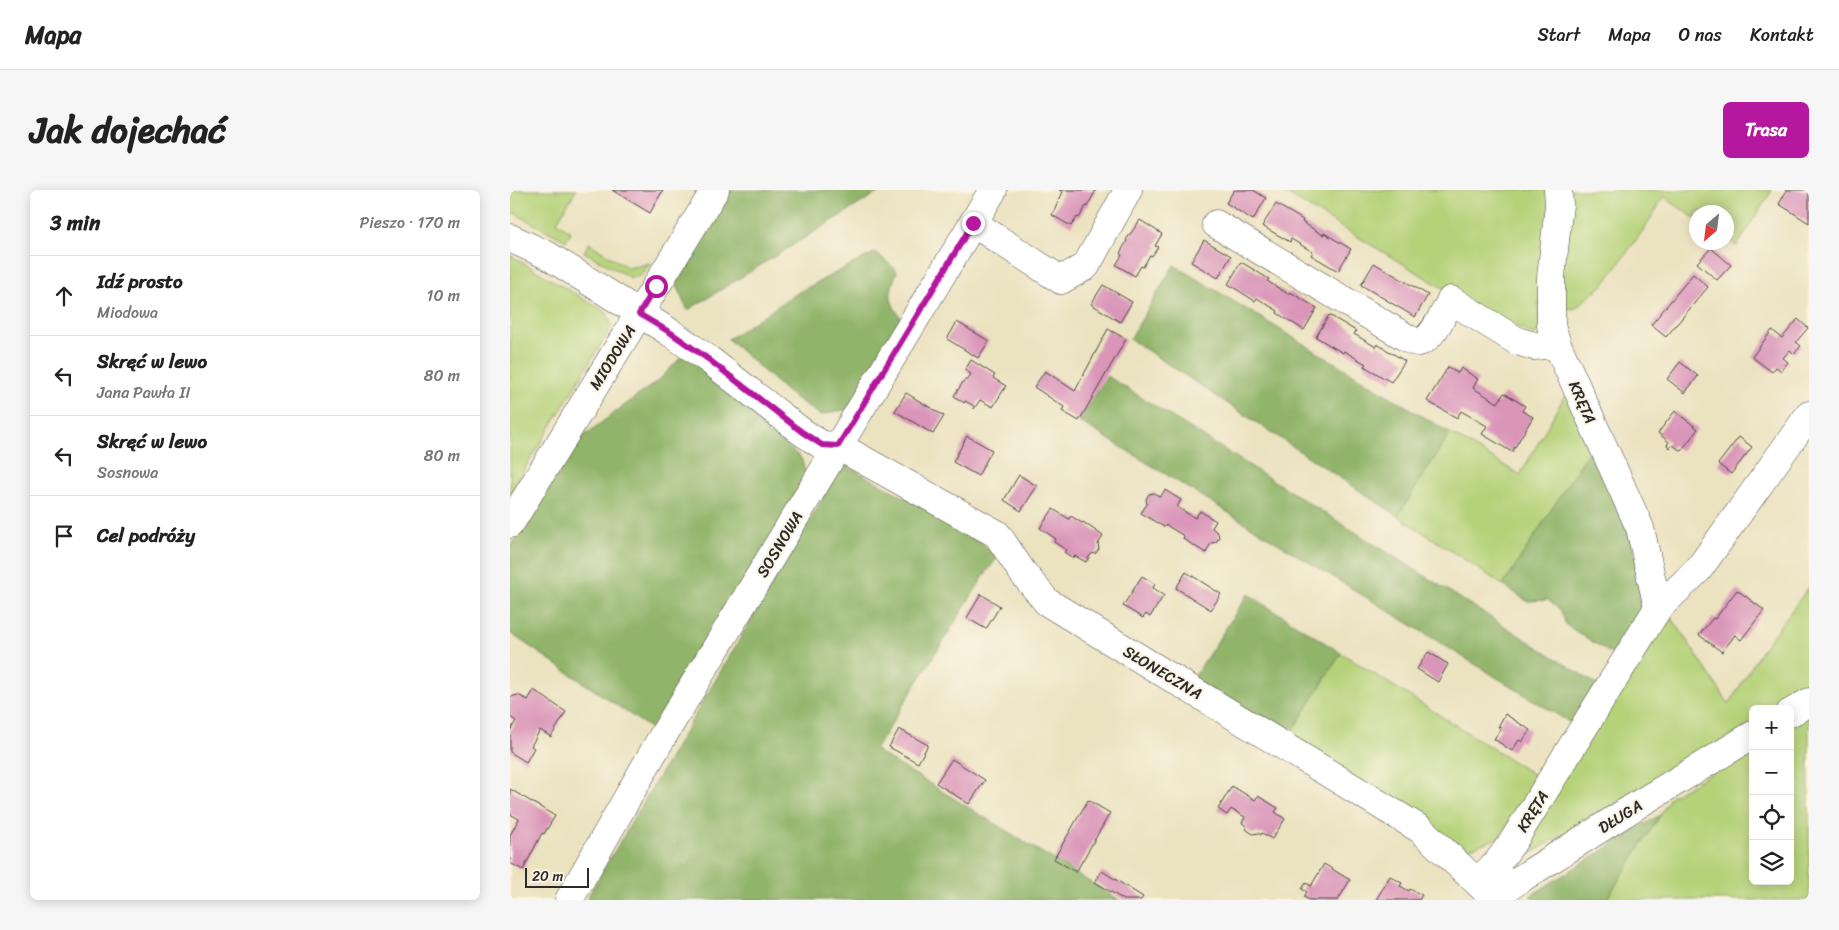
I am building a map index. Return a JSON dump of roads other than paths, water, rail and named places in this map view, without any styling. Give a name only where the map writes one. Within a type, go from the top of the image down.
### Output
[{"type":"street","name":"MIODOWA","points":[[510,524],[715,190]]},
{"type":"street","name":"SOSNOWA","points":[[569,900],[661,739],[993,190]]},
{"type":"street","points":[[973,223],[1061,280],[1086,266],[1128,190]]},
{"type":"street","name":"KRĘTA","points":[[1558,190],[1551,277],[1551,326],[1557,344],[1640,528],[1658,608]]},
{"type":"street","points":[[1216,224],[1407,338],[1418,342],[1427,338],[1435,328],[1451,300],[1517,340],[1534,346],[1557,344]]},
{"type":"street","name":"SŁONECZNA","points":[[510,238],[546,255],[671,333],[822,445],[838,446],[997,534],[1022,573],[1047,602],[1420,829],[1487,893]]},
{"type":"street","name":"KRĘTA","points":[[1487,893],[1497,863],[1512,843],[1658,608],[1698,570],[1809,416]]},
{"type":"street","points":[[1794,711],[1809,702]]},
{"type":"street","name":"DŁUGA","points":[[1487,893],[1749,737]]}]
